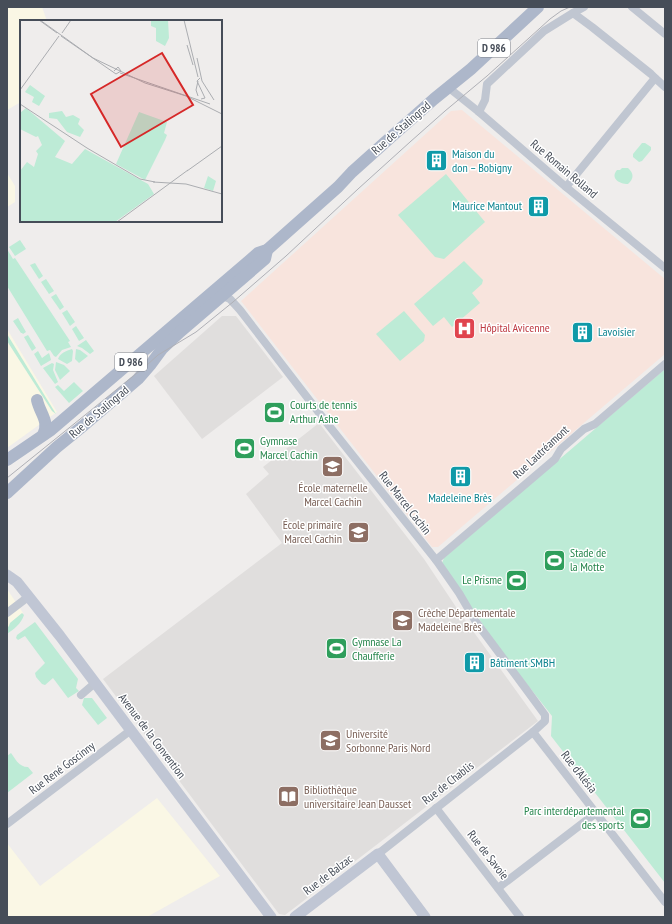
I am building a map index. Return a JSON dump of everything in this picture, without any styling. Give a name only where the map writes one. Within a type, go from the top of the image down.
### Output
[{"type":"main road","name":"Rue de Stalingrad","points":[[7,460],[65,418],[258,253],[267,250],[434,99],[472,69],[538,7]]},
{"type":"main road","name":"Rue de Stalingrad","points":[[7,493],[57,447],[138,379],[162,349],[265,259],[267,250]]},
{"type":"main road","points":[[210,294],[223,296]]},
{"type":"main road","points":[[43,435],[46,428],[46,422],[40,411],[37,400],[52,415],[59,419],[65,418]]},
{"type":"street","points":[[479,112],[485,100],[487,84],[544,32],[572,13],[584,7]]},
{"type":"street","points":[[632,7],[665,34]]},
{"type":"street","points":[[572,13],[651,74],[665,87]]},
{"type":"street","points":[[566,187],[655,78]]},
{"type":"street","name":"Rue Romain Rolland","points":[[449,88],[665,268]]},
{"type":"street","name":"Rue Marcel Cachin","points":[[223,296],[230,299],[240,310],[326,422],[436,560],[459,593],[476,622],[545,715],[546,721],[533,732]]},
{"type":"street","name":"Rue Lautréamont","points":[[436,560],[555,459],[561,448],[584,429],[595,424],[665,364]]},
{"type":"street","name":"Avenue de la Convention","points":[[7,575],[17,582],[56,631],[272,917]]},
{"type":"street","points":[[7,613],[28,597]]},
{"type":"street","points":[[81,695],[95,683]]},
{"type":"street","name":"Rue René Goscinny","points":[[7,824],[131,730]]},
{"type":"street","name":"Rue de Chablis","points":[[378,854],[533,732]]},
{"type":"street","name":"Rue d'Alésia","points":[[533,732],[665,902]]},
{"type":"street","name":"Rue de Savoie","points":[[436,808],[520,917]]},
{"type":"street","points":[[498,888],[596,813]]},
{"type":"street","points":[[378,854],[425,917]]},
{"type":"street","name":"Rue de Balzac","points":[[294,917],[378,854]]},
{"type":"shaded area","points":[[7,7],[42,7],[47,20],[20,20],[20,103],[7,110]]},
{"type":"shaded area","name":"Hôpital Avicenne","points":[[462,110],[665,279],[665,354],[438,547],[432,547],[241,301],[451,111]]},
{"type":"shaded area","points":[[7,173],[15,186],[15,202],[7,207]]},
{"type":"shaded area","points":[[222,316],[236,316],[283,377],[202,439],[154,376]]},
{"type":"shaded area","points":[[7,329],[57,412],[7,448]]},
{"type":"shaded area","name":"Université Sorbonne Paris Nord","points":[[319,423],[424,559],[460,613],[538,721],[285,915],[279,914],[103,679],[282,543],[246,494],[269,474],[263,467]]},
{"type":"shaded area","points":[[7,589],[23,613],[10,623],[9,627],[7,628]]},
{"type":"shaded area","points":[[157,798],[220,876],[147,917],[7,917],[7,843],[40,886]]},
{"type":"green space","points":[[642,143],[645,143],[651,147],[651,150],[642,161],[639,162],[633,157],[633,154]]},
{"type":"green space","points":[[628,168],[632,174],[632,178],[628,184],[619,182],[614,176],[617,170]]},
{"type":"green space","points":[[446,174],[485,222],[444,259],[435,257],[398,215]]},
{"type":"green space","points":[[20,240],[26,249],[15,256],[9,247]]},
{"type":"green space","points":[[7,249],[13,259],[15,258],[70,341],[68,342],[71,347],[62,350],[56,357],[50,350],[47,351],[7,286]]},
{"type":"green space","points":[[464,261],[483,280],[482,284],[472,293],[480,303],[452,327],[444,317],[433,326],[414,304]]},
{"type":"green space","points":[[35,263],[43,276],[39,279],[30,265]]},
{"type":"green space","points":[[46,279],[54,291],[49,294],[41,282]]},
{"type":"green space","points":[[56,294],[64,307],[60,310],[51,297]]},
{"type":"green space","points":[[67,310],[75,322],[70,326],[62,313]]},
{"type":"green space","points":[[404,311],[425,335],[424,341],[400,361],[376,334]]},
{"type":"green space","points":[[18,318],[26,332],[23,334],[13,321]]},
{"type":"green space","points":[[76,326],[84,338],[79,341],[72,329]]},
{"type":"green space","points":[[7,334],[56,414],[52,411],[7,341]]},
{"type":"green space","points":[[28,335],[36,348],[32,351],[24,337]]},
{"type":"green space","points":[[86,340],[94,351],[90,354],[77,346]]},
{"type":"green space","points":[[72,349],[72,361],[67,364],[58,359],[65,351]]},
{"type":"green space","points":[[76,349],[88,356],[79,363],[75,359]]},
{"type":"green space","points":[[38,351],[42,358],[49,353],[51,360],[41,366],[34,354]]},
{"type":"green space","points":[[56,362],[64,365],[70,371],[60,380],[55,370]]},
{"type":"green space","points":[[52,363],[54,364],[53,370],[58,382],[55,384],[43,368]]},
{"type":"green space","name":"Stade de la Motte","points":[[665,369],[665,883],[551,736],[552,716],[497,646],[442,563],[444,558]]},
{"type":"green space","points":[[74,382],[83,391],[69,403],[55,387],[58,385],[64,391]]},
{"type":"green space","points":[[22,613],[24,615],[19,624],[7,634],[7,628],[10,623]]},
{"type":"green space","points":[[35,622],[78,679],[76,688],[79,691],[68,698],[53,678],[45,685],[42,684],[36,677],[35,673],[45,663],[25,636],[18,640],[16,638],[17,635]]},
{"type":"green space","points":[[84,698],[92,698],[107,718],[98,725],[82,705]]},
{"type":"green space","points":[[11,753],[18,763],[22,766],[28,767],[33,773],[7,793],[7,756]]},
{"type":"tram line","points":[[7,478],[158,355],[196,332],[233,302],[286,256],[410,142],[487,76],[550,19],[561,11],[570,7]]},
{"type":"place","name":"Maison du don – Bobigny","points":[[436,161]]},
{"type":"place","name":"Maurice Mantout","points":[[538,206]]},
{"type":"place","name":"Hôpital Avicenne","points":[[464,328]]},
{"type":"place","name":"Lavoisier","points":[[583,332]]},
{"type":"place","name":"Courts de tennis Arthur Ashe","points":[[274,412]]},
{"type":"place","name":"Gymnase Marcel Cachin","points":[[245,448]]},
{"type":"place","name":"École maternelle Marcel Cachin","points":[[333,467]]},
{"type":"place","name":"Madeleine Brès","points":[[460,477]]},
{"type":"place","name":"École primaire Marcel Cachin","points":[[358,532]]},
{"type":"place","name":"Stade de la Motte","points":[[554,560]]},
{"type":"place","name":"Le Prisme","points":[[517,580]]},
{"type":"place","name":"Crèche Départementale Madeleine Brès","points":[[403,620]]},
{"type":"place","name":"Gymnase La Chaufferie","points":[[337,649]]},
{"type":"place","name":"Bâtiment SMBH","points":[[475,663]]},
{"type":"place","name":"Université Sorbonne Paris Nord","points":[[330,741]]},
{"type":"place","name":"Bibliothèque universitaire Jean Dausset","points":[[289,797]]},
{"type":"place","name":"Parc interdépartemental des sports","points":[[640,818]]}]
